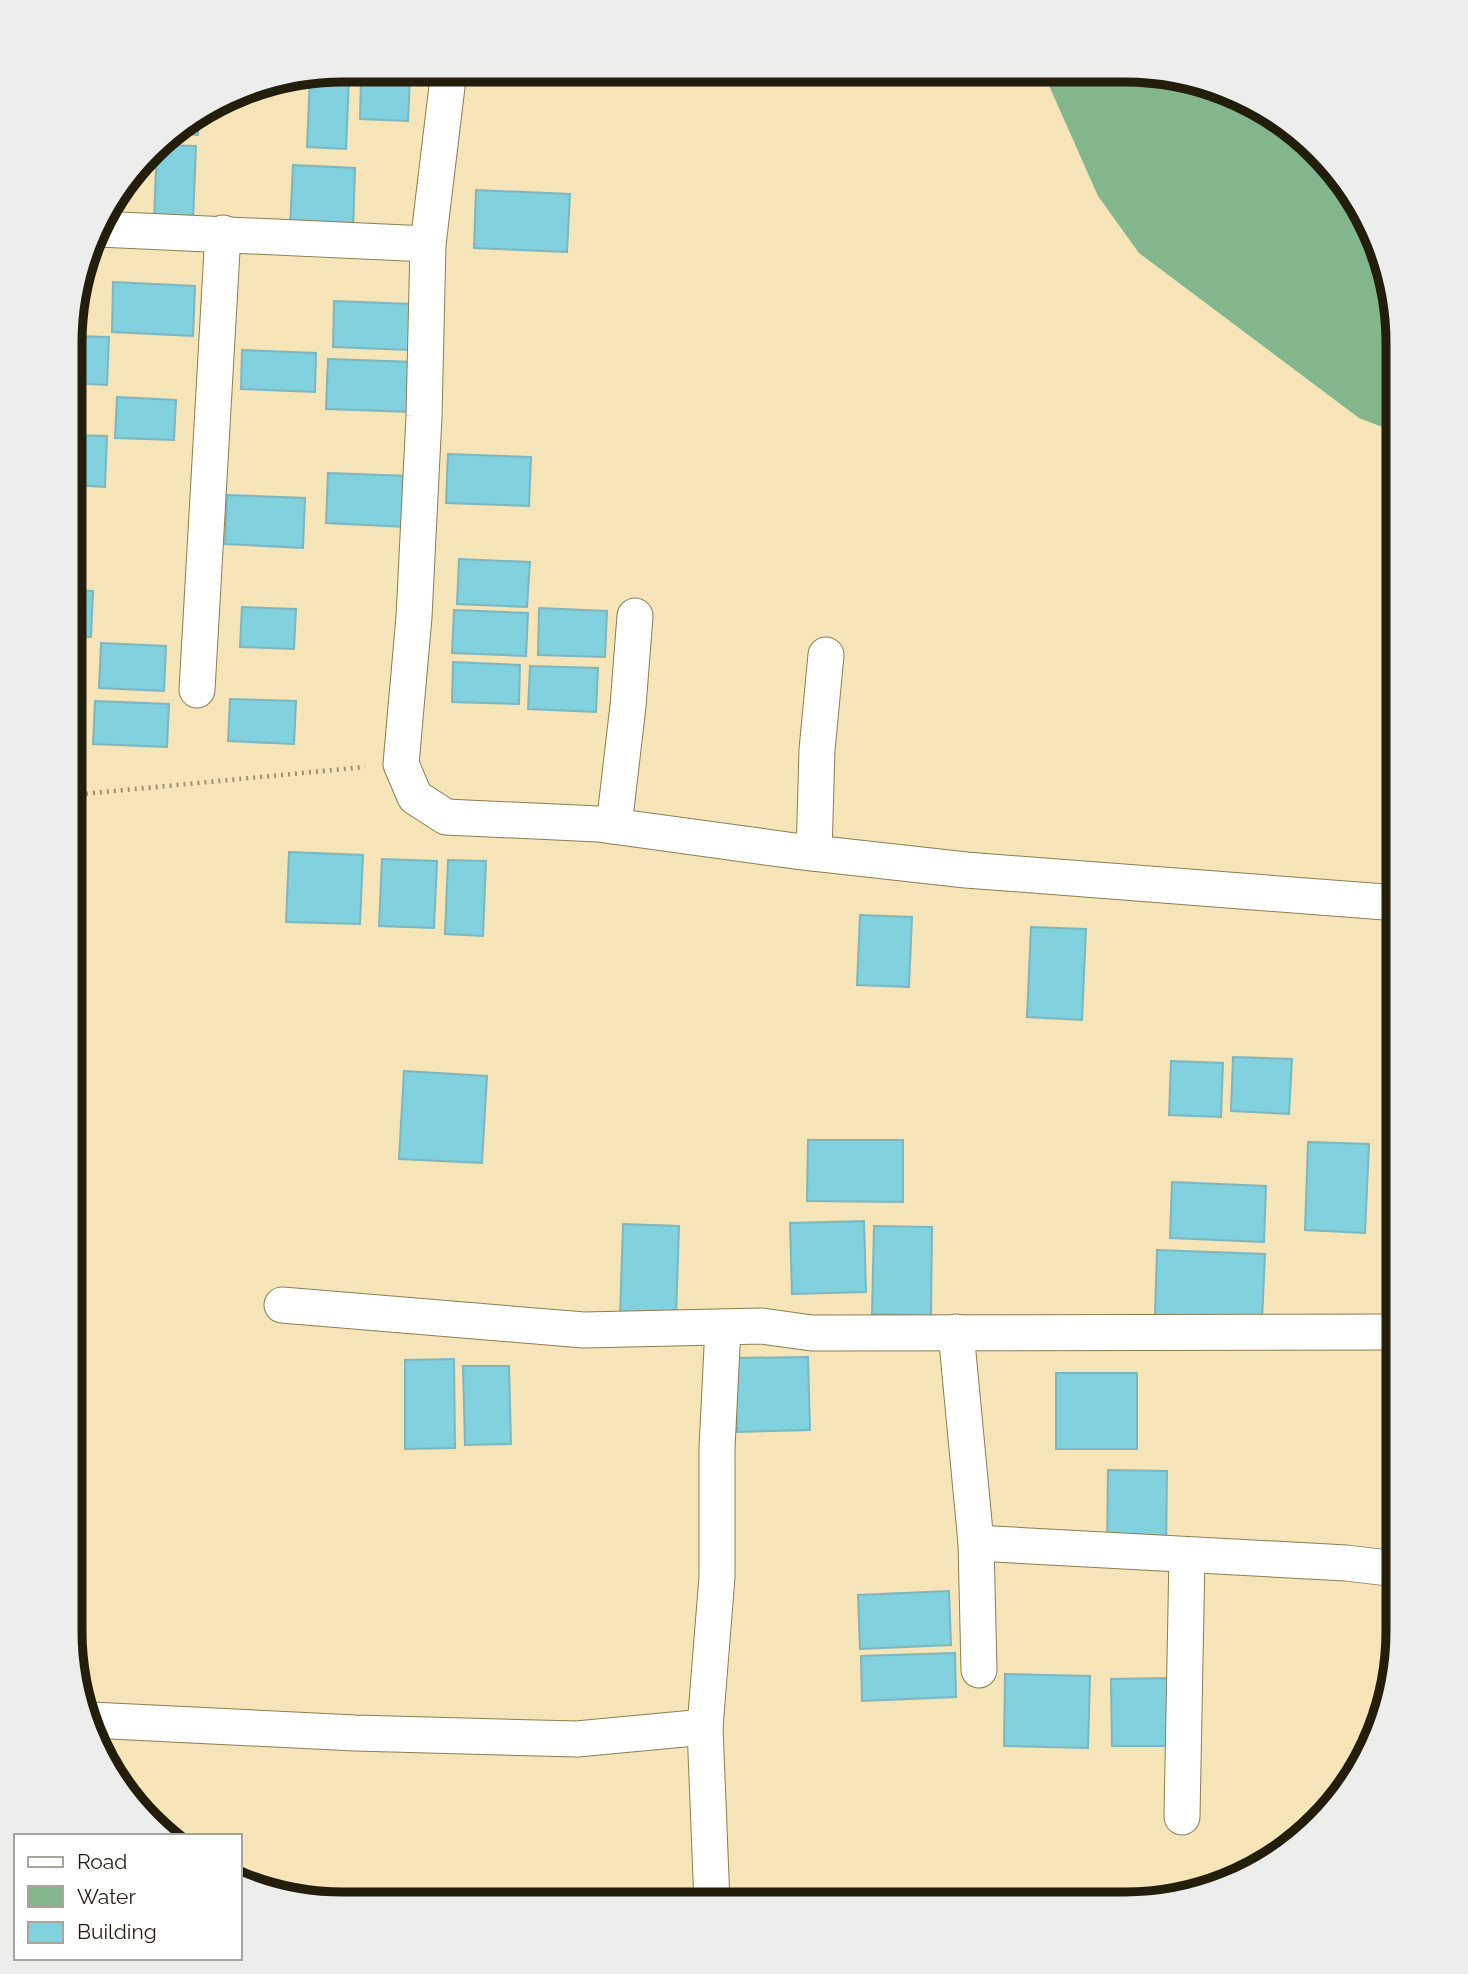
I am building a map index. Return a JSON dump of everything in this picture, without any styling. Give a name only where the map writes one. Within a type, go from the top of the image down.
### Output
[{"type":"street","points":[[448,82],[428,244],[424,416],[414,617],[401,764],[415,797],[446,817],[614,826],[966,870],[1386,903]]},
{"type":"street","points":[[108,229],[428,244]]},
{"type":"street","points":[[197,690],[223,233]]},
{"type":"street","points":[[614,826],[635,616]]},
{"type":"street","points":[[814,853],[817,750],[826,655]]},
{"type":"street","points":[[282,1305],[584,1330],[762,1326],[812,1334],[1386,1332]]},
{"type":"street","points":[[712,1892],[705,1727],[717,1577],[718,1447],[723,1327]]},
{"type":"street","points":[[956,1332],[976,1543],[979,1670]]},
{"type":"street","points":[[976,1543],[1386,1568]]},
{"type":"street","points":[[1182,1817],[1187,1555]]},
{"type":"street","points":[[98,1720],[355,1733],[577,1739],[705,1727]]},
{"type":"path","points":[[82,794],[401,764]]},
{"type":"water","points":[[1047,82],[1125,82],[1176,87],[1225,102],[1284,136],[1332,184],[1359,228],[1372,259],[1384,309],[1386,428],[1359,418],[1139,253],[1098,196]]},
{"type":"building","points":[[349,82],[346,149],[307,147],[310,84]]},
{"type":"building","points":[[361,82],[410,82],[408,121],[360,119]]},
{"type":"building","points":[[199,126],[198,135],[187,134]]},
{"type":"building","points":[[173,145],[196,146],[193,221],[154,219],[156,162]]},
{"type":"building","points":[[293,165],[355,168],[353,231],[290,228]]},
{"type":"building","points":[[476,190],[570,194],[567,252],[474,248]]},
{"type":"building","points":[[113,282],[195,286],[193,336],[112,332]]},
{"type":"building","points":[[334,301],[412,304],[410,350],[333,347]]},
{"type":"building","points":[[82,336],[109,337],[107,385],[82,384]]},
{"type":"building","points":[[242,350],[316,353],[315,392],[241,389]]},
{"type":"building","points":[[328,359],[415,362],[412,412],[326,409]]},
{"type":"building","points":[[117,397],[176,400],[174,440],[115,438]]},
{"type":"building","points":[[82,435],[107,436],[105,487],[82,486]]},
{"type":"building","points":[[448,454],[531,457],[529,506],[446,503]]},
{"type":"building","points":[[328,473],[409,476],[406,527],[326,523]]},
{"type":"building","points":[[227,495],[305,498],[303,548],[225,544]]},
{"type":"building","points":[[459,559],[530,562],[527,607],[457,604]]},
{"type":"building","points":[[82,590],[93,591],[91,637],[82,637]]},
{"type":"building","points":[[242,607],[296,609],[294,649],[240,647]]},
{"type":"building","points":[[539,608],[607,611],[605,657],[538,655]]},
{"type":"building","points":[[454,610],[528,613],[526,656],[452,653]]},
{"type":"building","points":[[101,643],[166,646],[164,691],[99,688]]},
{"type":"building","points":[[453,662],[520,665],[519,704],[452,702]]},
{"type":"building","points":[[530,666],[598,668],[596,712],[528,709]]},
{"type":"building","points":[[230,699],[296,701],[294,744],[228,741]]},
{"type":"building","points":[[95,701],[169,704],[167,747],[93,744]]},
{"type":"building","points":[[289,852],[363,855],[360,924],[286,922]]},
{"type":"building","points":[[382,859],[437,861],[434,928],[379,926]]},
{"type":"building","points":[[448,860],[486,861],[483,936],[445,934]]},
{"type":"building","points":[[860,915],[912,917],[909,987],[857,985]]},
{"type":"building","points":[[1031,927],[1086,929],[1082,1020],[1027,1017]]},
{"type":"building","points":[[1233,1057],[1292,1059],[1289,1114],[1231,1111]]},
{"type":"building","points":[[1171,1061],[1223,1063],[1221,1117],[1169,1115]]},
{"type":"building","points":[[404,1071],[487,1076],[482,1163],[399,1159]]},
{"type":"building","points":[[808,1140],[903,1140],[903,1202],[807,1201]]},
{"type":"building","points":[[1308,1142],[1369,1144],[1365,1233],[1305,1230]]},
{"type":"building","points":[[1172,1182],[1266,1186],[1264,1242],[1170,1238]]},
{"type":"building","points":[[864,1221],[866,1292],[792,1294],[790,1223]]},
{"type":"building","points":[[623,1224],[679,1226],[676,1318],[620,1316]]},
{"type":"building","points":[[874,1226],[932,1227],[931,1316],[872,1314]]},
{"type":"building","points":[[1157,1250],[1265,1254],[1262,1320],[1155,1315]]},
{"type":"building","points":[[808,1357],[810,1430],[737,1432],[735,1358]]},
{"type":"building","points":[[454,1359],[455,1448],[405,1449],[405,1360]]},
{"type":"building","points":[[463,1366],[509,1366],[511,1444],[465,1445]]},
{"type":"building","points":[[1056,1373],[1137,1373],[1137,1449],[1056,1449]]},
{"type":"building","points":[[1108,1470],[1167,1471],[1166,1551],[1107,1550]]},
{"type":"building","points":[[949,1591],[951,1645],[860,1649],[858,1595]]},
{"type":"building","points":[[955,1653],[956,1697],[862,1701],[861,1656]]},
{"type":"building","points":[[1005,1674],[1090,1676],[1088,1748],[1004,1746]]},
{"type":"building","points":[[1170,1678],[1171,1746],[1112,1746],[1111,1679]]}]
